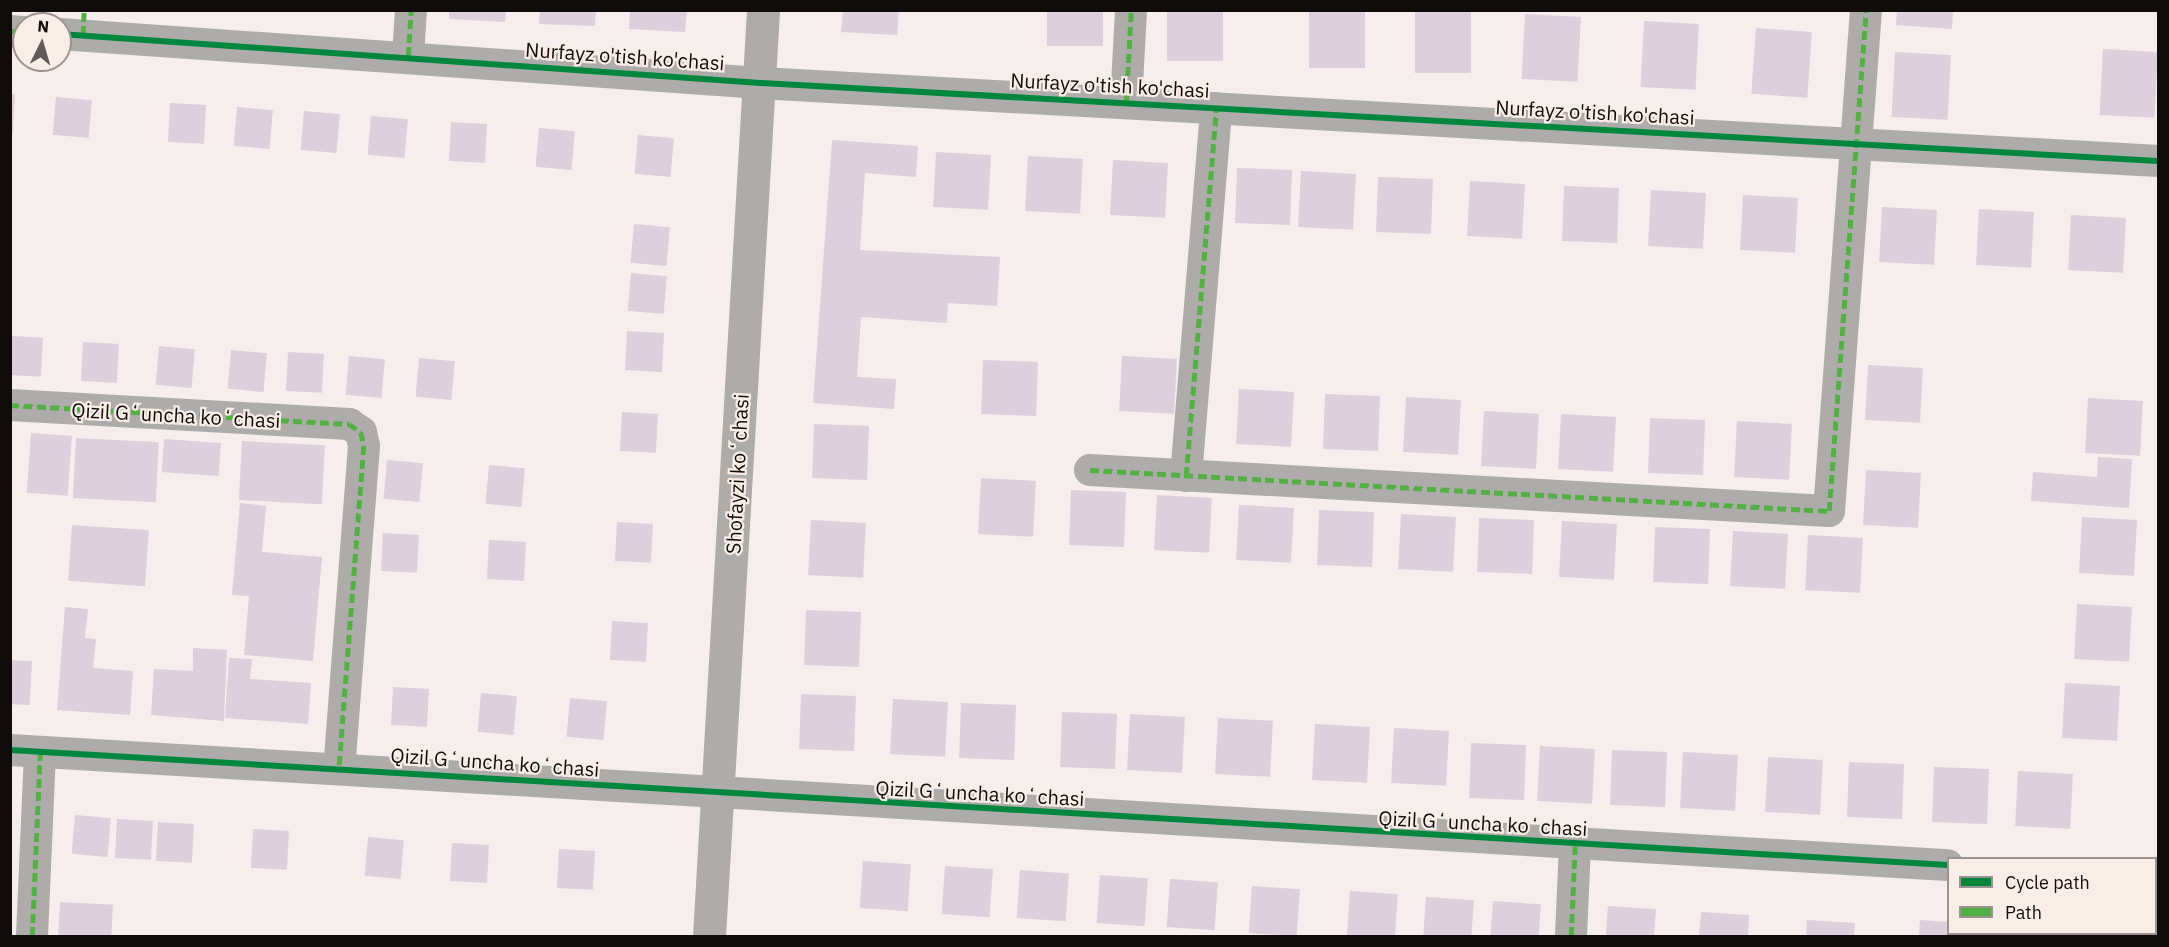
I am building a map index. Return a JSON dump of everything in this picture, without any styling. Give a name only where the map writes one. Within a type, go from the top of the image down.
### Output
[{"type":"street","points":[[408,56],[411,10]]},
{"type":"street","name":"Shofayzi koʻchasi","points":[[709,936],[763,10]]},
{"type":"street","points":[[1126,103],[1131,10]]},
{"type":"street","points":[[1089,470],[1830,511],[1866,10]]},
{"type":"street","name":"Nurfayz o'tish ko'chasi","points":[[76,26],[408,56],[760,83],[1857,142],[2158,161]]},
{"type":"street","name":"Nurfayz o'tish ko'chasi","points":[[1186,476],[1216,108]]},
{"type":"street","name":"Qizil Gʻuncha koʻchasi","points":[[10,405],[349,424],[361,432],[364,446],[339,768]]},
{"type":"street","points":[[25,751],[32,936]]},
{"type":"street","name":"Qizil Gʻuncha koʻchasi","points":[[25,751],[339,768],[1575,846],[1947,865]]},
{"type":"street","name":"Qizil Gʻuncha koʻchasi","points":[[1571,936],[1575,846]]},
{"type":"building","points":[[449,10],[506,10],[505,22],[449,19]]},
{"type":"building","points":[[540,10],[596,10],[595,26],[539,24]]},
{"type":"building","points":[[630,10],[687,10],[685,32],[629,29]]},
{"type":"building","points":[[843,10],[899,10],[897,35],[841,32]]},
{"type":"building","points":[[1047,10],[1103,10],[1103,46],[1047,46]]},
{"type":"building","points":[[1167,10],[1223,10],[1223,61],[1167,61]]},
{"type":"building","points":[[1309,10],[1365,10],[1365,68],[1309,68]]},
{"type":"building","points":[[1415,10],[1471,10],[1471,73],[1415,73]]},
{"type":"building","points":[[1897,10],[1953,10],[1952,29],[1896,25]]},
{"type":"building","points":[[1525,14],[1581,17],[1578,82],[1522,79]]},
{"type":"building","points":[[1644,21],[1699,24],[1695,90],[1641,87]]},
{"type":"building","points":[[1756,28],[1812,32],[1807,98],[1751,94]]},
{"type":"building","points":[[2103,49],[2158,52],[2154,118],[2100,115]]},
{"type":"building","points":[[1895,52],[1951,55],[1948,120],[1892,117]]},
{"type":"building","points":[[10,94],[15,94],[13,133],[10,133]]},
{"type":"building","points":[[56,97],[92,100],[89,138],[53,135]]},
{"type":"building","points":[[170,103],[206,105],[204,144],[168,142]]},
{"type":"building","points":[[237,107],[273,110],[269,149],[234,146]]},
{"type":"building","points":[[304,111],[340,114],[336,153],[301,150]]},
{"type":"building","points":[[371,116],[408,119],[404,158],[368,155]]},
{"type":"building","points":[[451,122],[487,124],[485,163],[449,161]]},
{"type":"building","points":[[539,128],[575,131],[571,170],[536,167]]},
{"type":"building","points":[[638,135],[674,138],[670,177],[635,174]]},
{"type":"building","points":[[832,140],[918,146],[916,177],[865,173],[860,250],[1000,257],[997,306],[948,303],[947,323],[861,317],[857,377],[896,379],[894,409],[813,403]]},
{"type":"building","points":[[936,152],[991,155],[988,210],[933,207]]},
{"type":"building","points":[[1028,156],[1083,159],[1080,214],[1025,211]]},
{"type":"building","points":[[1113,160],[1168,163],[1165,218],[1110,215]]},
{"type":"building","points":[[1237,168],[1292,170],[1290,225],[1235,223]]},
{"type":"building","points":[[1301,171],[1356,174],[1353,230],[1298,227]]},
{"type":"building","points":[[1378,177],[1433,179],[1431,234],[1376,232]]},
{"type":"building","points":[[1470,181],[1525,184],[1522,239],[1467,236]]},
{"type":"building","points":[[1564,186],[1619,188],[1617,243],[1562,241]]},
{"type":"building","points":[[1651,190],[1706,193],[1703,249],[1648,246]]},
{"type":"building","points":[[1743,195],[1798,198],[1795,253],[1740,250]]},
{"type":"building","points":[[1882,207],[1937,210],[1934,265],[1879,262]]},
{"type":"building","points":[[1979,209],[2034,212],[2031,268],[1976,265]]},
{"type":"building","points":[[2071,215],[2126,218],[2123,273],[2068,270]]},
{"type":"building","points":[[634,224],[670,227],[666,266],[631,263]]},
{"type":"building","points":[[631,273],[667,276],[664,314],[628,311]]},
{"type":"building","points":[[627,331],[664,333],[662,372],[625,370]]},
{"type":"building","points":[[10,336],[43,338],[41,377],[10,375]]},
{"type":"building","points":[[83,342],[119,344],[117,383],[81,381]]},
{"type":"building","points":[[159,346],[195,349],[191,388],[156,385]]},
{"type":"building","points":[[231,350],[267,353],[263,392],[228,389]]},
{"type":"building","points":[[288,352],[324,354],[322,393],[286,391]]},
{"type":"building","points":[[349,356],[385,359],[381,398],[346,395]]},
{"type":"building","points":[[1122,356],[1177,359],[1174,414],[1119,411]]},
{"type":"building","points":[[419,358],[455,361],[451,400],[416,397]]},
{"type":"building","points":[[983,360],[1038,362],[1036,416],[981,414]]},
{"type":"building","points":[[1868,365],[1923,368],[1920,423],[1865,420]]},
{"type":"building","points":[[1239,389],[1294,392],[1291,447],[1236,444]]},
{"type":"building","points":[[1325,394],[1380,396],[1378,451],[1323,449]]},
{"type":"building","points":[[1406,397],[1461,400],[1458,455],[1403,452]]},
{"type":"building","points":[[2088,398],[2143,401],[2140,456],[2085,453]]},
{"type":"building","points":[[1484,411],[1539,414],[1536,469],[1481,466]]},
{"type":"building","points":[[622,412],[658,414],[656,453],[620,451]]},
{"type":"building","points":[[1561,414],[1616,417],[1613,472],[1558,469]]},
{"type":"building","points":[[1650,418],[1705,420],[1703,475],[1648,473]]},
{"type":"building","points":[[1737,421],[1792,424],[1789,480],[1734,477]]},
{"type":"building","points":[[814,424],[869,426],[867,480],[812,478]]},
{"type":"building","points":[[31,433],[72,436],[68,496],[27,493]]},
{"type":"building","points":[[76,438],[159,442],[156,502],[73,498]]},
{"type":"building","points":[[164,439],[221,443],[219,476],[162,472]]},
{"type":"building","points":[[242,441],[325,445],[322,504],[239,500]]},
{"type":"building","points":[[2098,457],[2132,459],[2129,508],[2031,501],[2033,472],[2097,477]]},
{"type":"building","points":[[387,460],[423,463],[419,502],[384,499]]},
{"type":"building","points":[[489,465],[525,468],[521,507],[486,504]]},
{"type":"building","points":[[1866,470],[1921,473],[1918,528],[1863,525]]},
{"type":"building","points":[[981,478],[1036,481],[1033,537],[978,534]]},
{"type":"building","points":[[1071,490],[1126,492],[1124,547],[1069,545]]},
{"type":"building","points":[[1157,495],[1212,498],[1209,553],[1154,550]]},
{"type":"building","points":[[240,503],[266,506],[262,552],[322,557],[313,661],[244,655],[249,596],[232,595]]},
{"type":"building","points":[[1239,505],[1294,508],[1291,563],[1236,560]]},
{"type":"building","points":[[1319,510],[1374,512],[1372,567],[1317,565]]},
{"type":"building","points":[[1401,514],[1456,517],[1453,572],[1398,569]]},
{"type":"building","points":[[2082,517],[2137,520],[2134,576],[2079,573]]},
{"type":"building","points":[[1479,518],[1534,520],[1532,574],[1477,572]]},
{"type":"building","points":[[811,520],[866,523],[863,578],[808,575]]},
{"type":"building","points":[[1562,521],[1617,524],[1614,580],[1559,577]]},
{"type":"building","points":[[617,522],[653,524],[651,563],[615,561]]},
{"type":"building","points":[[72,525],[149,530],[145,586],[68,581]]},
{"type":"building","points":[[1655,527],[1710,529],[1708,584],[1653,582]]},
{"type":"building","points":[[1733,531],[1788,534],[1785,589],[1730,586]]},
{"type":"building","points":[[383,533],[419,535],[417,573],[381,571]]},
{"type":"building","points":[[1808,535],[1863,538],[1860,593],[1805,590]]},
{"type":"building","points":[[489,540],[526,542],[524,581],[487,579]]},
{"type":"building","points":[[2077,604],[2132,607],[2129,662],[2074,659]]},
{"type":"building","points":[[65,607],[88,609],[85,638],[96,639],[93,668],[133,671],[130,715],[57,710]]},
{"type":"building","points":[[806,610],[861,612],[859,667],[804,665]]},
{"type":"building","points":[[612,621],[648,623],[646,662],[610,660]]},
{"type":"building","points":[[193,648],[227,650],[224,721],[151,715],[154,669],[193,671]]},
{"type":"building","points":[[229,658],[252,659],[250,679],[311,683],[308,724],[225,718]]},
{"type":"building","points":[[10,660],[32,661],[30,705],[10,704]]},
{"type":"building","points":[[2065,683],[2120,686],[2117,741],[2062,738]]},
{"type":"building","points":[[393,687],[429,689],[427,727],[391,725]]},
{"type":"building","points":[[481,693],[517,696],[513,735],[478,732]]},
{"type":"building","points":[[801,694],[856,696],[854,751],[799,749]]},
{"type":"building","points":[[570,698],[607,701],[603,740],[567,737]]},
{"type":"building","points":[[893,699],[948,702],[945,757],[890,754]]},
{"type":"building","points":[[961,703],[1016,705],[1014,760],[959,758]]},
{"type":"building","points":[[1062,712],[1117,714],[1115,769],[1060,767]]},
{"type":"building","points":[[1130,714],[1185,717],[1182,773],[1127,770]]},
{"type":"building","points":[[1218,718],[1273,721],[1270,777],[1215,774]]},
{"type":"building","points":[[1315,724],[1370,727],[1367,783],[1312,780]]},
{"type":"building","points":[[1394,728],[1449,731],[1446,786],[1391,783]]},
{"type":"building","points":[[1471,743],[1526,745],[1524,800],[1469,798]]},
{"type":"building","points":[[1540,746],[1595,749],[1592,804],[1537,801]]},
{"type":"building","points":[[1612,750],[1667,752],[1665,807],[1610,805]]},
{"type":"building","points":[[1683,752],[1738,755],[1735,811],[1680,808]]},
{"type":"building","points":[[1768,757],[1823,760],[1820,815],[1765,812]]},
{"type":"building","points":[[1849,762],[1904,764],[1902,819],[1847,817]]},
{"type":"building","points":[[1934,767],[1989,769],[1987,824],[1932,822]]},
{"type":"building","points":[[2018,771],[2073,774],[2070,829],[2015,826]]},
{"type":"building","points":[[75,815],[111,818],[107,857],[72,854]]},
{"type":"building","points":[[117,819],[153,821],[151,860],[115,858]]},
{"type":"building","points":[[158,822],[194,824],[192,863],[156,861]]},
{"type":"building","points":[[253,829],[289,831],[287,870],[251,868]]},
{"type":"building","points":[[368,837],[404,840],[400,879],[365,876]]},
{"type":"building","points":[[452,843],[489,845],[487,883],[450,881]]},
{"type":"building","points":[[559,849],[595,851],[593,890],[557,888]]},
{"type":"building","points":[[863,861],[911,864],[908,911],[860,908]]},
{"type":"building","points":[[945,866],[993,869],[990,917],[942,914]]},
{"type":"building","points":[[1020,870],[1069,873],[1066,921],[1017,918]]},
{"type":"building","points":[[1100,875],[1148,878],[1145,926],[1097,923]]},
{"type":"building","points":[[1170,879],[1218,882],[1215,930],[1167,927]]},
{"type":"building","points":[[1252,886],[1300,889],[1297,936],[1249,933]]},
{"type":"building","points":[[1350,891],[1398,894],[1395,936],[1347,936]]},
{"type":"building","points":[[1426,897],[1474,900],[1471,936],[1423,936]]},
{"type":"building","points":[[1493,901],[1541,904],[1539,936],[1491,936]]},
{"type":"building","points":[[60,902],[113,905],[111,936],[58,936]]},
{"type":"building","points":[[1608,906],[1656,909],[1654,936],[1606,936]]},
{"type":"building","points":[[1701,912],[1749,915],[1748,936],[1699,936]]},
{"type":"building","points":[[1807,920],[1855,923],[1854,936],[1806,936]]},
{"type":"building","points":[[1920,920],[1947,922],[1947,935],[1967,936],[1919,936]]},
{"type":"building","points":[[2033,935],[2057,935],[2057,936]]},
{"type":"marked path","points":[[83,35],[84,10]]},
{"type":"marked path","points":[[408,56],[411,10]]},
{"type":"marked path","points":[[1126,103],[1131,10]]},
{"type":"marked path","points":[[1090,470],[1829,511],[1866,10]]},
{"type":"marked path","points":[[1186,476],[1216,108]]},
{"type":"marked path","points":[[10,405],[349,424],[361,432],[364,446],[339,768]]},
{"type":"marked path","points":[[32,936],[40,752]]},
{"type":"marked path","points":[[1571,936],[1575,846]]},
{"type":"cycle path","points":[[72,35],[760,83],[2158,161]]},
{"type":"cycle path","points":[[10,750],[1947,865]]}]
